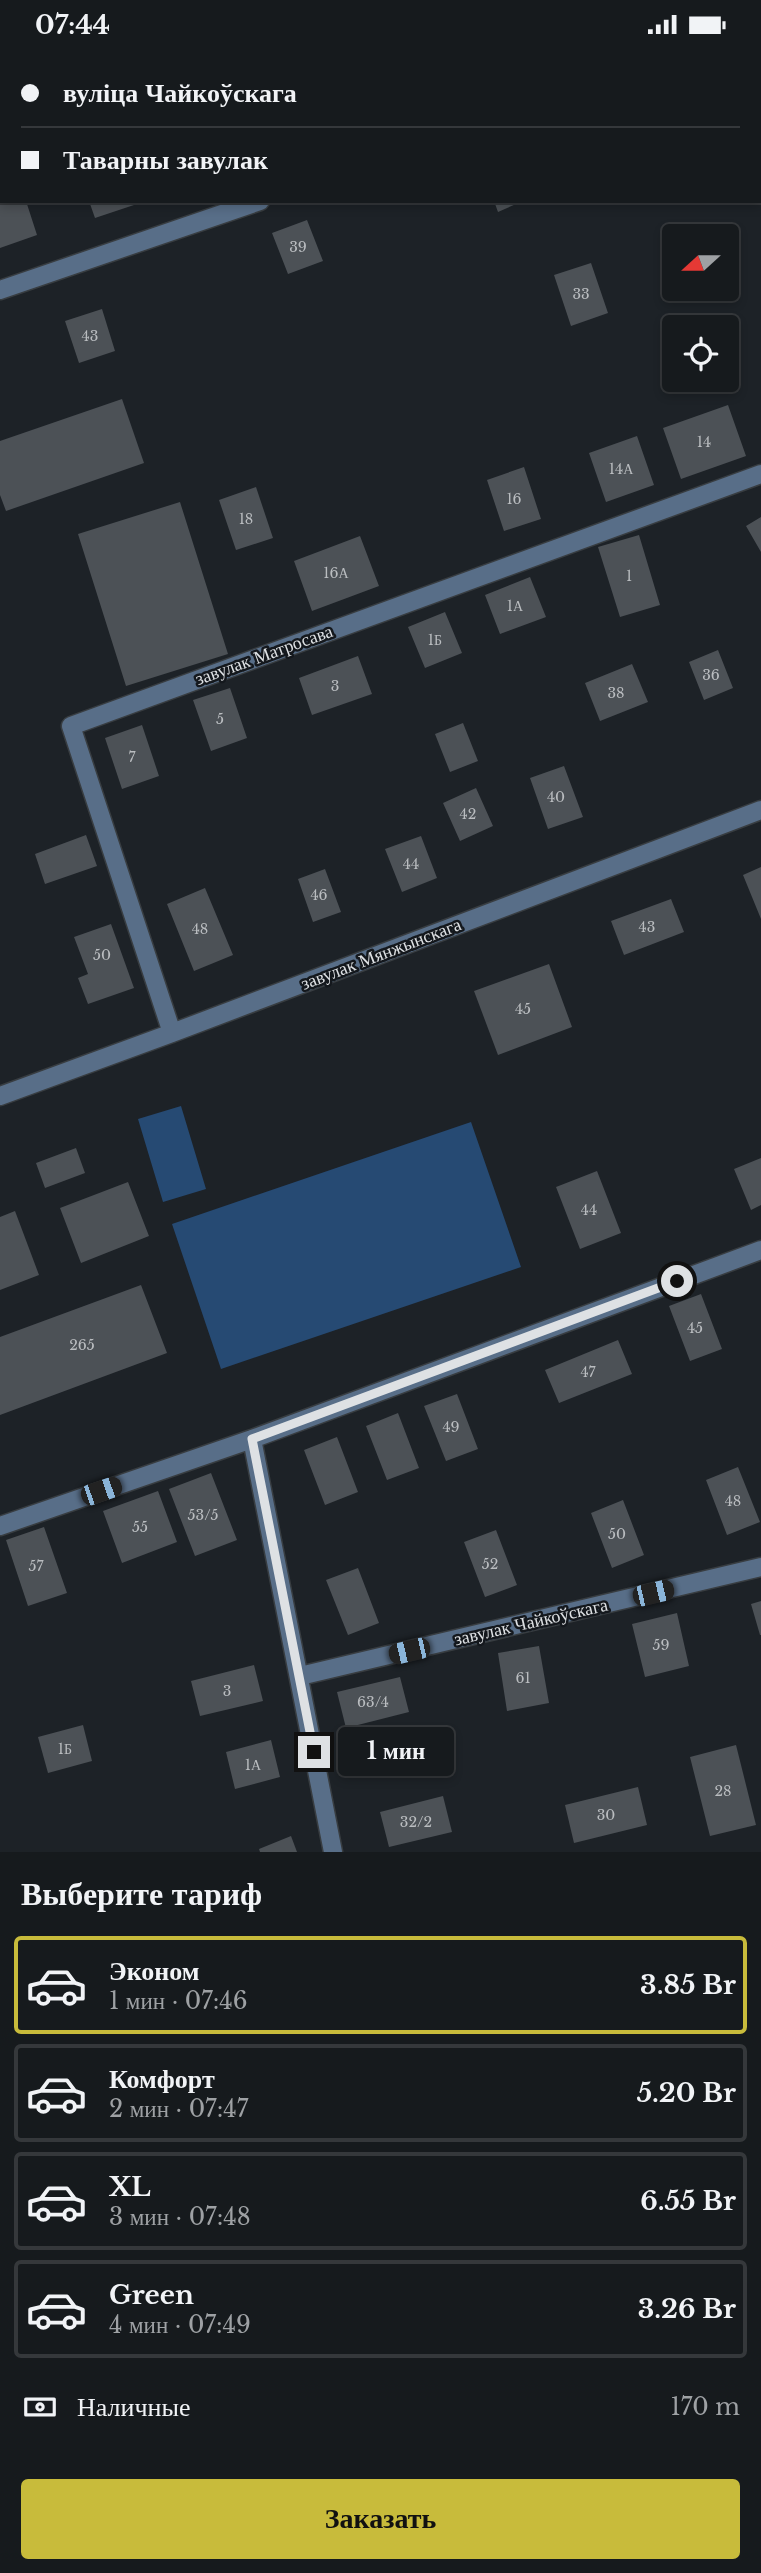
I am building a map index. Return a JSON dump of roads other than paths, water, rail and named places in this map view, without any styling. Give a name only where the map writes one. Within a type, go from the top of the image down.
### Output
[{"type":"street","points":[[0,290],[254,203]]},
{"type":"street","name":"завулак Матросава","points":[[172,1033],[71,726],[761,474]]},
{"type":"street","name":"завулак Мянжынскага","points":[[0,1096],[761,810]]},
{"type":"street","points":[[0,1526],[252,1439],[761,1250]]},
{"type":"street","points":[[252,1439],[333,1852]]},
{"type":"street","name":"завулак Чайкоўскага","points":[[300,1676],[761,1567]]}]
